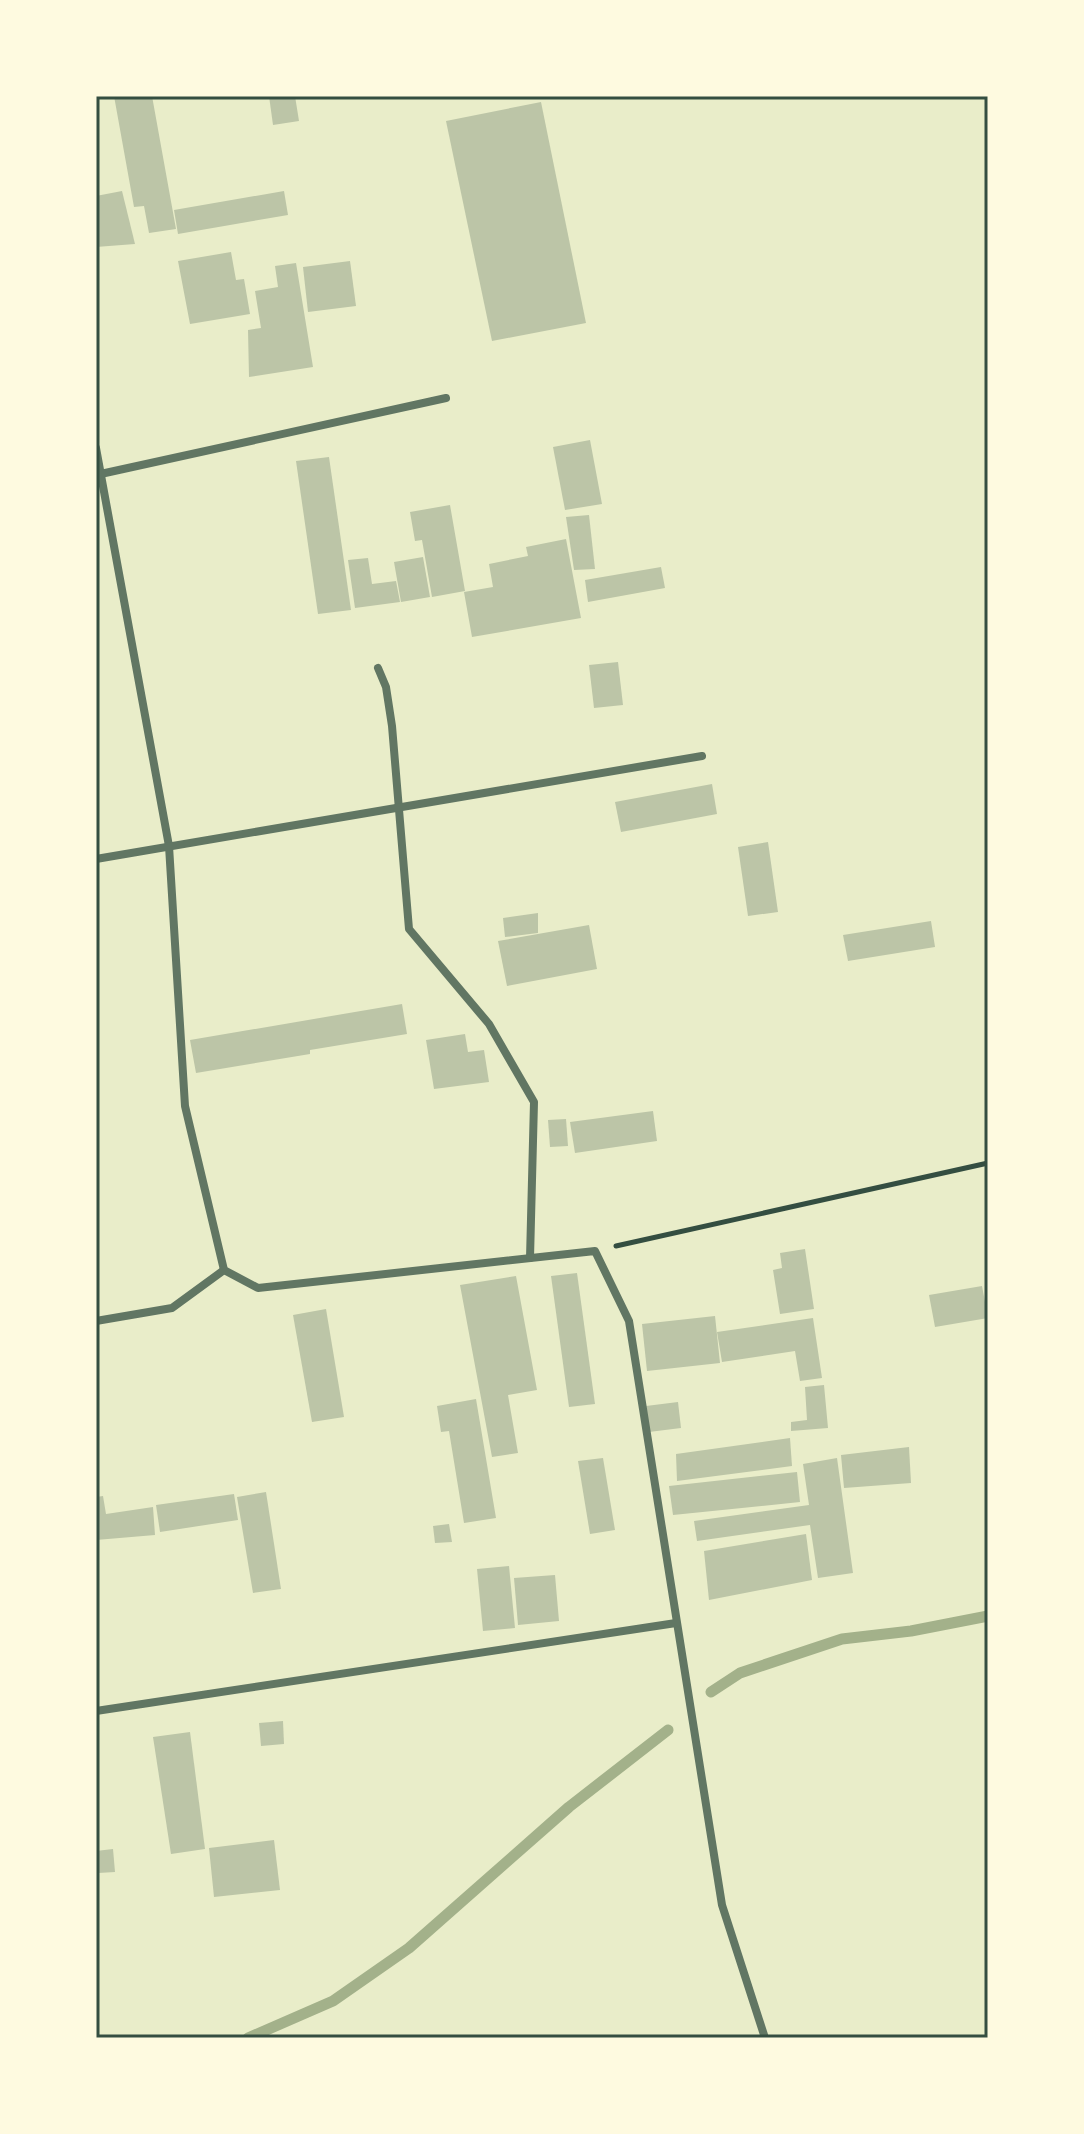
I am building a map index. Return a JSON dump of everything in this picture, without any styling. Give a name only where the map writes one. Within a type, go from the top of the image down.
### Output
[{"type":"street","points":[[99,476],[446,398]]},
{"type":"street","points":[[96,448],[169,846],[185,1106],[224,1270],[258,1288],[595,1251],[629,1321],[722,1905],[765,2038]]},
{"type":"street","points":[[378,668],[386,687],[392,726],[409,929],[489,1024],[534,1102],[530,1258]]},
{"type":"street","points":[[96,859],[702,756]]},
{"type":"street","points":[[96,1321],[172,1308],[224,1270]]},
{"type":"street","points":[[96,1711],[676,1623]]},
{"type":"path","points":[[595,1251],[988,1163]]},
{"type":"building","points":[[114,96],[152,96],[176,229],[149,233],[144,206],[134,207]]},
{"type":"building","points":[[269,96],[295,96],[299,121],[273,125]]},
{"type":"building","points":[[541,102],[586,323],[492,341],[446,121]]},
{"type":"building","points":[[122,191],[135,244],[96,247],[96,196]]},
{"type":"building","points":[[284,191],[288,215],[178,234],[174,210]]},
{"type":"building","points":[[231,252],[236,280],[244,279],[250,314],[190,324],[178,261]]},
{"type":"building","points":[[350,261],[356,306],[308,312],[303,267]]},
{"type":"building","points":[[296,263],[313,367],[249,377],[248,330],[261,328],[255,291],[278,287],[275,266]]},
{"type":"building","points":[[590,440],[602,504],[565,510],[553,447]]},
{"type":"building","points":[[329,457],[351,610],[318,614],[296,461]]},
{"type":"building","points":[[450,505],[465,591],[432,597],[422,540],[415,541],[410,512]]},
{"type":"building","points":[[589,515],[595,569],[574,570],[566,517]]},
{"type":"building","points":[[566,539],[581,618],[472,637],[464,592],[493,587],[489,564],[528,556],[526,547]]},
{"type":"building","points":[[423,557],[430,597],[401,602],[394,562]]},
{"type":"building","points":[[368,558],[372,584],[396,581],[400,602],[355,608],[348,560]]},
{"type":"building","points":[[661,567],[665,588],[588,602],[585,580]]},
{"type":"building","points":[[618,662],[623,705],[594,708],[589,665]]},
{"type":"building","points":[[712,784],[717,814],[621,832],[615,802]]},
{"type":"building","points":[[768,842],[778,912],[748,916],[738,847]]},
{"type":"building","points":[[538,913],[538,933],[505,937],[503,918]]},
{"type":"building","points":[[931,921],[935,947],[848,961],[843,935]]},
{"type":"building","points":[[589,925],[597,969],[507,986],[498,941]]},
{"type":"building","points":[[402,1004],[407,1034],[196,1073],[190,1040]]},
{"type":"building","points":[[465,1034],[468,1052],[484,1050],[489,1082],[434,1089],[426,1040]]},
{"type":"building","points":[[653,1111],[657,1141],[575,1153],[570,1122]]},
{"type":"building","points":[[566,1119],[568,1146],[550,1147],[548,1120]]},
{"type":"building","points":[[805,1249],[814,1309],[780,1314],[773,1270],[782,1268],[780,1253]]},
{"type":"building","points":[[577,1273],[595,1404],[569,1407],[551,1276]]},
{"type":"building","points":[[516,1276],[537,1390],[508,1395],[518,1453],[492,1457],[460,1285]]},
{"type":"building","points":[[982,1286],[988,1318],[935,1327],[929,1295]]},
{"type":"building","points":[[326,1309],[344,1417],[312,1422],[293,1315]]},
{"type":"building","points":[[715,1316],[720,1363],[647,1371],[642,1324]]},
{"type":"building","points":[[813,1318],[822,1378],[800,1381],[795,1351],[722,1362],[717,1332]]},
{"type":"building","points":[[824,1385],[828,1428],[791,1431],[791,1422],[807,1420],[805,1387]]},
{"type":"building","points":[[476,1399],[496,1518],[464,1523],[449,1431],[441,1432],[437,1406]]},
{"type":"building","points":[[678,1402],[681,1428],[649,1432],[646,1406]]},
{"type":"building","points":[[790,1438],[792,1466],[677,1481],[676,1454]]},
{"type":"building","points":[[909,1447],[911,1483],[844,1488],[841,1455]]},
{"type":"building","points":[[603,1458],[615,1530],[590,1534],[578,1461]]},
{"type":"building","points":[[837,1458],[853,1573],[818,1578],[810,1525],[697,1541],[694,1521],[809,1505],[803,1464]]},
{"type":"building","points":[[797,1472],[800,1502],[673,1515],[669,1486]]},
{"type":"building","points":[[266,1492],[281,1589],[253,1593],[237,1497]]},
{"type":"building","points":[[234,1494],[238,1520],[160,1532],[156,1505]]},
{"type":"building","points":[[103,1496],[106,1514],[153,1507],[155,1535],[96,1540],[96,1497]]},
{"type":"building","points":[[449,1524],[452,1542],[435,1543],[433,1526]]},
{"type":"building","points":[[806,1534],[812,1580],[709,1600],[704,1551]]},
{"type":"building","points":[[509,1566],[515,1628],[483,1631],[477,1569]]},
{"type":"building","points":[[555,1575],[559,1621],[518,1625],[514,1578]]},
{"type":"building","points":[[283,1721],[284,1744],[261,1746],[259,1723]]},
{"type":"building","points":[[190,1732],[205,1849],[171,1854],[153,1737]]},
{"type":"building","points":[[274,1840],[280,1890],[214,1897],[209,1848]]},
{"type":"building","points":[[113,1849],[115,1872],[98,1873],[96,1851]]},
{"type":"waterway","points":[[711,1692],[740,1673],[842,1639],[911,1631],[988,1616]]},
{"type":"waterway","points":[[248,2038],[333,2001],[409,1948],[569,1807],[668,1730]]}]
